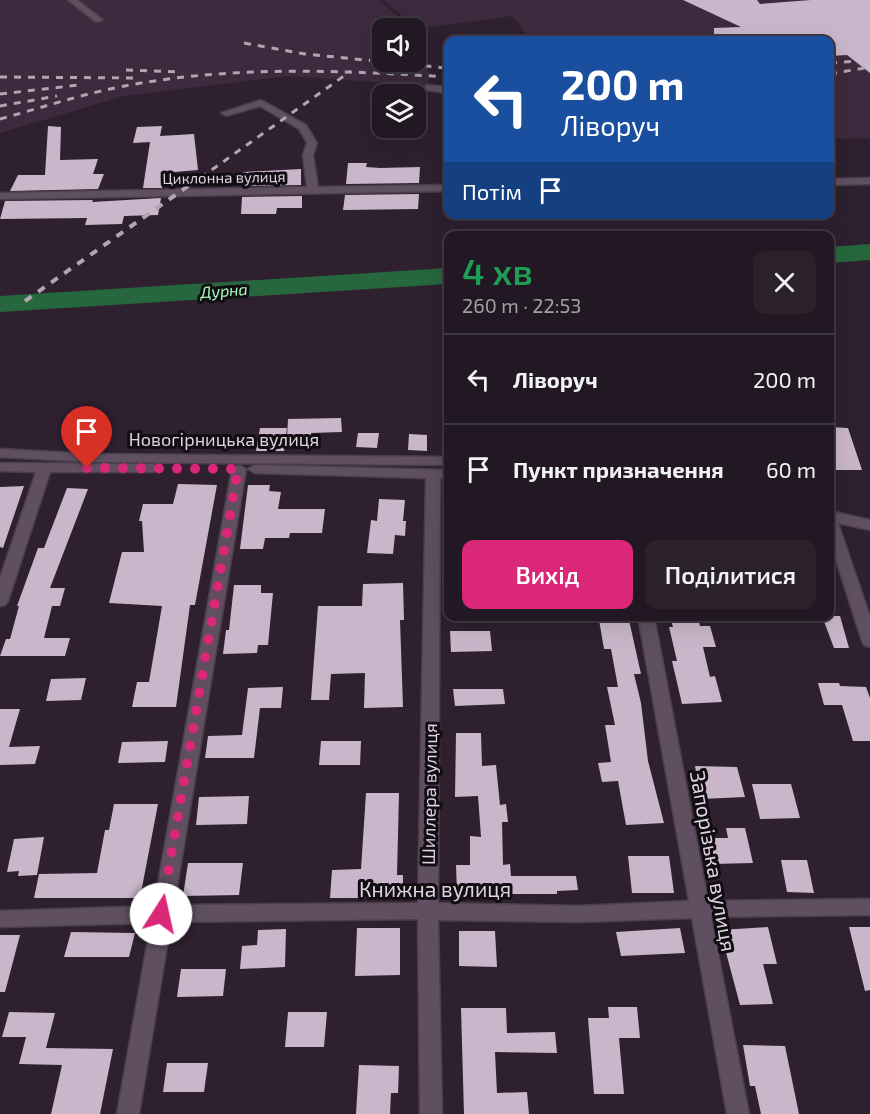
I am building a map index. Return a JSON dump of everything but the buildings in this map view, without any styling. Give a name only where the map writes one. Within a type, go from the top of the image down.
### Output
[{"type":"street","points":[[72,0],[99,20]]},
{"type":"street","points":[[428,88],[444,90]]},
{"type":"street","points":[[226,113],[261,104],[303,127],[312,143],[308,155],[313,191]]},
{"type":"street","points":[[834,182],[870,181]]},
{"type":"street","name":"Циклонна вулиця","points":[[0,196],[444,189]]},
{"type":"street","name":"Новогірницька вулиця","points":[[0,453],[93,458],[444,461]]},
{"type":"street","name":"Новогірницька вулиця","points":[[0,467],[441,474]]},
{"type":"street","points":[[0,601],[44,468]]},
{"type":"street","points":[[128,1114],[238,469]]},
{"type":"street","name":"Шиллера вулиця","points":[[431,1114],[428,911],[441,474]]},
{"type":"street","points":[[834,519],[870,525]]},
{"type":"street","points":[[834,530],[870,641]]},
{"type":"street","name":"Запорізька вулиця","points":[[647,621],[738,1114]]},
{"type":"street","name":"Книжна вулиця","points":[[0,919],[161,914],[428,911],[578,914],[700,909],[870,907]]},
{"type":"shaded area","points":[[0,0],[379,0],[400,18],[372,18],[372,72],[426,72],[426,63],[429,73],[428,86],[426,84],[288,76],[124,96],[0,133]]},
{"type":"shaded area","points":[[383,0],[870,0],[870,138],[844,139],[834,137],[834,36],[528,36],[512,16],[426,28],[426,18],[404,18]]},
{"type":"waterway","name":"Дурна","points":[[834,255],[870,252]]},
{"type":"waterway","name":"Дурна","points":[[0,304],[444,276]]},
{"type":"railway","points":[[244,43],[305,54],[444,68]]},
{"type":"railway","points":[[834,63],[858,61]]},
{"type":"railway","points":[[834,73],[870,67]]},
{"type":"railway","points":[[126,70],[180,72]]},
{"type":"railway","points":[[0,119],[69,99],[152,81],[279,71],[349,72]]},
{"type":"railway","points":[[189,186],[349,72]]},
{"type":"railway","points":[[349,72],[444,77]]},
{"type":"railway","points":[[0,77],[136,78]]},
{"type":"railway","points":[[0,94],[79,85]]},
{"type":"railway","points":[[0,106],[57,96]]},
{"type":"railway","points":[[25,301],[191,184]]},
{"type":"route","points":[[87,468],[238,469],[161,914]]}]
